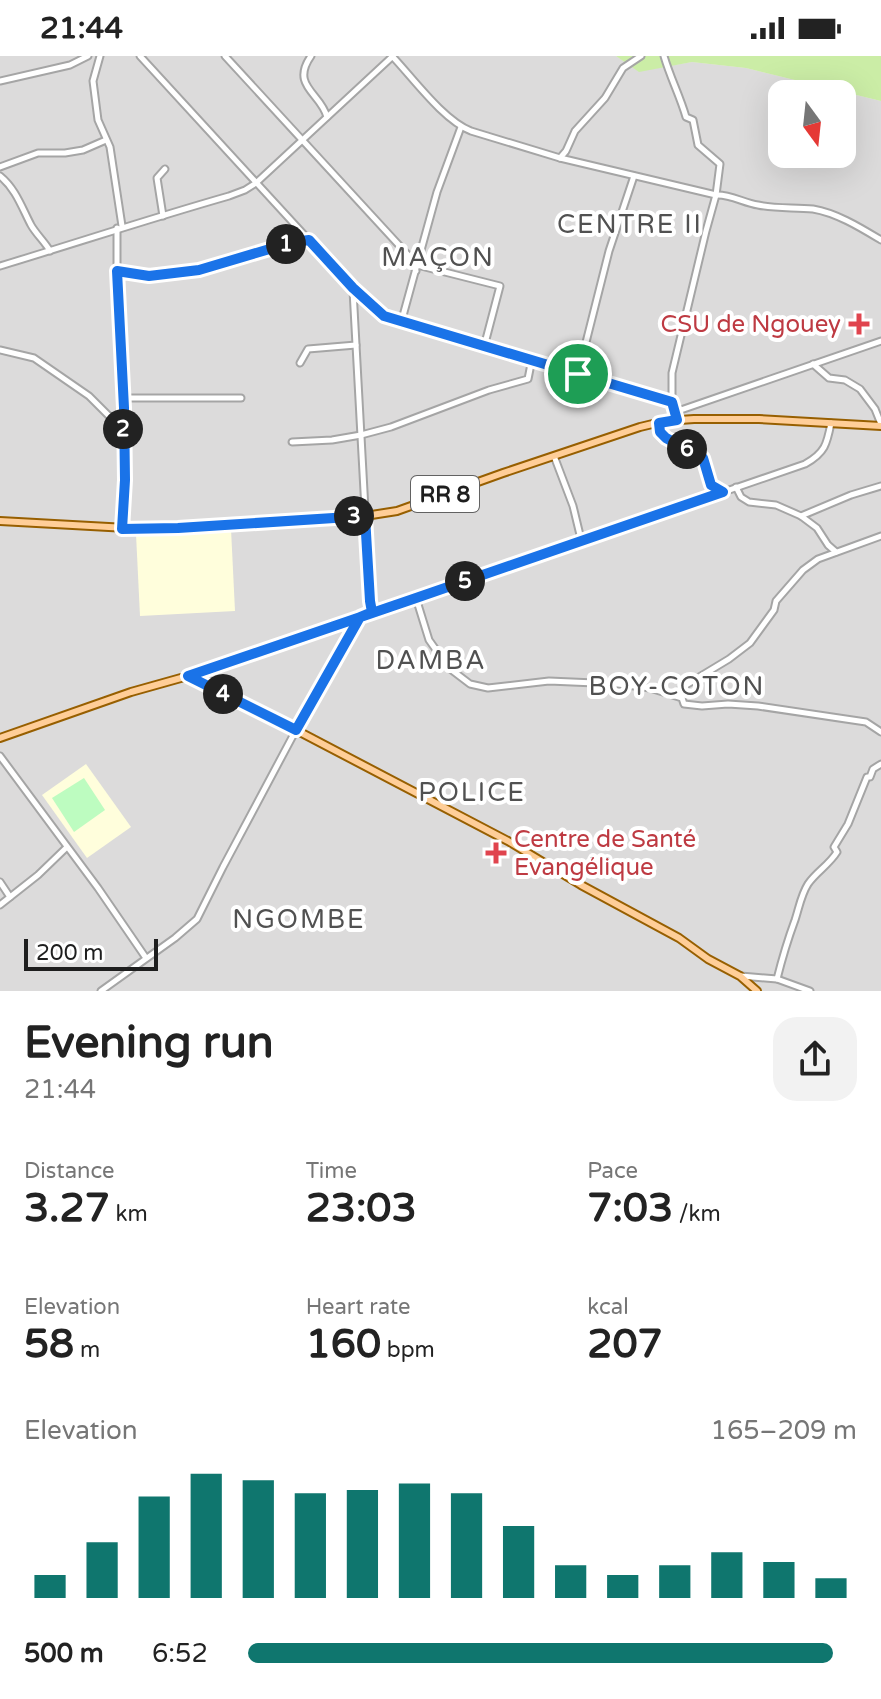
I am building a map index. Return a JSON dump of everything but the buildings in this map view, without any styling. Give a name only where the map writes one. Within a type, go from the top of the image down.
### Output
[{"type":"main road","name":"RR 8","points":[[0,521],[122,529],[365,516],[397,511],[676,416],[881,425]]},
{"type":"main road","points":[[0,738],[131,692],[188,676],[508,841],[679,938],[740,976],[757,991]]},
{"type":"street","points":[[0,81],[70,65],[88,56]]},
{"type":"street","points":[[100,56],[93,81],[98,120],[112,156],[120,228],[117,271],[125,480],[122,529]]},
{"type":"street","points":[[140,56],[353,288],[384,316],[672,402]]},
{"type":"street","points":[[225,56],[417,268],[500,286],[484,347]]},
{"type":"street","points":[[311,56],[303,76],[308,90],[325,109],[327,117]]},
{"type":"street","points":[[0,266],[245,190],[393,56],[461,127],[560,158],[716,195],[725,194],[743,203],[816,210],[881,240]]},
{"type":"street","points":[[560,158],[575,131],[605,98],[623,68],[641,56]]},
{"type":"street","points":[[664,56],[686,117],[693,120],[698,145],[720,164],[716,195],[672,373],[672,402],[676,416],[881,341]]},
{"type":"street","points":[[401,323],[437,192],[461,127]]},
{"type":"street","points":[[0,167],[38,153],[83,150],[106,140]]},
{"type":"street","points":[[163,216],[157,178],[165,169]]},
{"type":"street","points":[[0,176],[25,209],[32,226],[50,251]]},
{"type":"street","points":[[578,374],[609,251],[634,176]]},
{"type":"street","points":[[117,271],[149,276],[199,270],[309,240]]},
{"type":"street","points":[[353,288],[372,612]]},
{"type":"street","points":[[300,363],[308,349],[356,345]]},
{"type":"street","points":[[0,350],[34,358],[89,396],[116,423],[123,425]]},
{"type":"street","points":[[292,442],[332,440],[391,427],[489,390],[528,379],[532,359]]},
{"type":"street","points":[[813,364],[829,378],[845,380],[860,389],[875,409],[881,425]]},
{"type":"street","points":[[124,398],[241,398]]},
{"type":"street","points":[[659,423],[660,432],[666,438],[703,458],[711,485],[723,492]]},
{"type":"street","points":[[188,676],[805,464],[827,444],[831,423]]},
{"type":"street","points":[[554,456],[583,539]]},
{"type":"street","points":[[801,516],[881,486]]},
{"type":"street","points":[[736,487],[741,497],[749,502],[776,505],[801,516],[817,528],[836,552]]},
{"type":"street","points":[[881,536],[818,559],[803,570],[776,601],[774,610],[750,643],[681,688],[684,704],[758,706],[866,722],[881,732]]},
{"type":"street","points":[[416,598],[429,640],[449,668],[470,684],[488,688],[549,681],[618,684],[650,688],[682,698]]},
{"type":"street","points":[[101,991],[197,919],[296,730],[360,617]]},
{"type":"street","points":[[0,756],[146,958]]},
{"type":"street","points":[[777,979],[788,934],[808,883],[832,861],[837,852],[834,847],[848,824],[867,777],[881,764]]},
{"type":"street","points":[[0,905],[67,847]]},
{"type":"street","points":[[0,882],[10,897]]},
{"type":"street","points":[[740,976],[777,979],[810,991]]},
{"type":"shaded area","points":[[0,56],[616,56],[639,71],[692,62],[746,68],[795,80],[768,80],[768,168],[856,168],[856,95],[881,101],[881,991],[0,991]]},
{"type":"shaded area","points":[[231,529],[235,611],[140,616],[136,534]]},
{"type":"shaded area","points":[[86,764],[131,827],[87,858],[42,795]]},
{"type":"green space","points":[[616,56],[881,56],[881,101],[856,95],[856,80],[795,80],[746,68],[692,62],[639,72]]},
{"type":"green space","points":[[84,778],[105,810],[74,832],[52,798]]},
{"type":"place","name":"CSU de Ngouey","points":[[859,324]]},
{"type":"place","name":"Centre de Santé Evangélique","points":[[496,853]]},
{"type":"district","name":"CENTRE II","points":[[630,224]]},
{"type":"district","name":"MAÇON","points":[[438,257]]},
{"type":"district","name":"DAMBA","points":[[431,660]]},
{"type":"district","name":"BOY-COTON","points":[[677,686]]},
{"type":"district","name":"POLICE","points":[[472,792]]},
{"type":"district","name":"NGOMBE","points":[[299,919]]},
{"type":"route","points":[[578,374],[392,320],[376,310],[353,288],[309,240],[199,270],[149,276],[117,271],[124,408],[122,529],[365,516],[372,612],[360,617],[296,730],[188,676],[262,649],[372,612],[416,598],[723,492],[711,485],[703,458],[660,432],[659,423],[677,420],[672,402],[578,374]]}]
